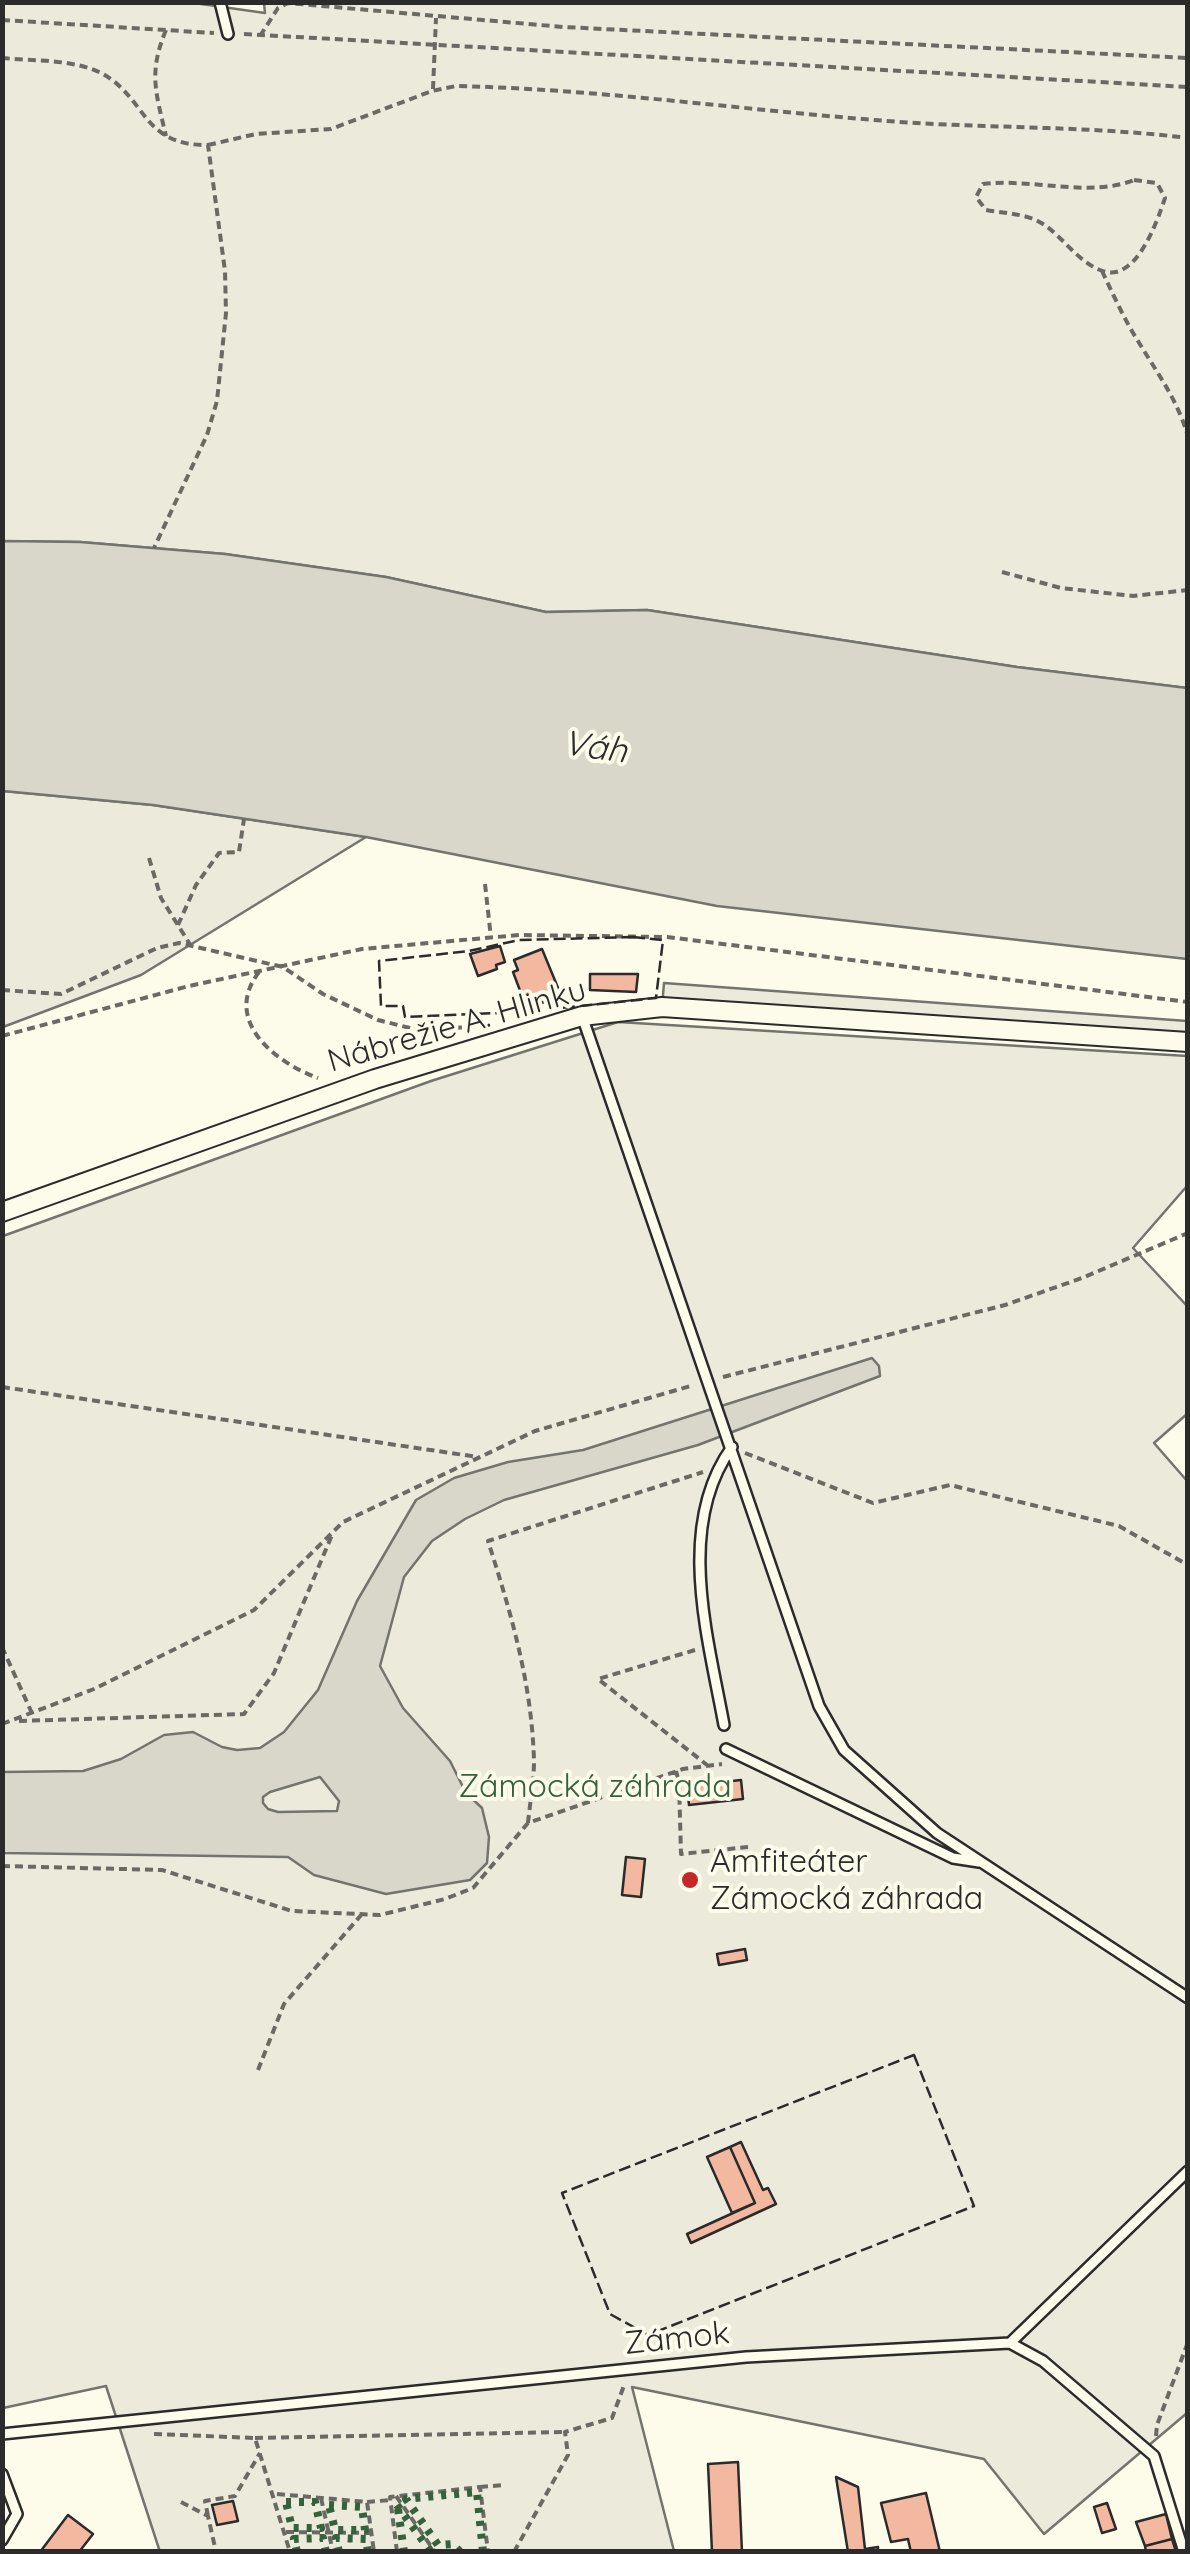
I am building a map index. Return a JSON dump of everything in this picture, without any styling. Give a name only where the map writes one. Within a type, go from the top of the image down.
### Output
[{"type":"street","name":"Nábrežie A. Hlinku","points":[[2,1212],[347,1088],[582,1016],[662,1006],[1188,1042]]},
{"type":"lane","points":[[220,2],[228,34]]},
{"type":"lane","points":[[582,1016],[819,1706],[844,1750],[937,1833],[1188,1998]]},
{"type":"lane","points":[[724,1725],[700,1572],[704,1513],[717,1468],[730,1444]]},
{"type":"lane","points":[[726,1749],[953,1858],[984,1863]]},
{"type":"lane","points":[[1184,2552],[1154,2456],[1043,2360],[1010,2343],[1188,2172]]},
{"type":"lane","name":"Zámok","points":[[2,2434],[746,2358],[1010,2343]]},
{"type":"lane","points":[[2,2474],[17,2514],[2,2540]]},
{"type":"path","points":[[260,36],[278,8],[288,3],[436,18],[697,35],[1188,58]]},
{"type":"path","points":[[432,90],[436,18]]},
{"type":"path","points":[[2,20],[1188,87]]},
{"type":"path","points":[[166,30],[155,57],[153,85],[166,136]]},
{"type":"path","points":[[2,58],[87,67],[107,76],[166,136],[182,145],[208,145],[256,134],[331,130],[432,90],[456,86],[604,92],[880,121],[1188,138]]},
{"type":"path","points":[[154,548],[217,402],[226,313],[225,271],[208,145]]},
{"type":"path","points":[[1102,272],[1115,272],[1142,253],[1165,198],[1157,184],[1134,180],[1097,190],[1019,182],[983,184],[976,197],[986,210],[1024,215],[1046,226],[1102,272],[1182,414],[1188,438]]},
{"type":"path","points":[[1002,572],[1061,588],[1133,596],[1188,590]]},
{"type":"path","points":[[178,925],[196,884],[219,853],[239,852],[244,819]]},
{"type":"path","points":[[149,858],[161,898],[190,946]]},
{"type":"path","points":[[486,884],[490,938]]},
{"type":"path","points":[[2,1036],[189,986],[362,949],[490,938],[616,934],[667,937],[1188,1002]]},
{"type":"path","points":[[2,990],[60,994],[156,948],[179,943],[283,967],[323,994],[378,1020],[414,1029],[475,1028]]},
{"type":"path","points":[[259,972],[247,987],[245,1005],[257,1036],[270,1052],[305,1073],[347,1088]]},
{"type":"path","points":[[14,1721],[94,1689],[254,1610],[343,1522],[536,1432],[710,1380],[1005,1305],[1082,1278],[1188,1232]]},
{"type":"path","points":[[2,1387],[480,1457]]},
{"type":"path","points":[[730,1444],[874,1503],[950,1485],[1119,1526],[1188,1565]]},
{"type":"path","points":[[528,1823],[534,1765],[531,1716],[512,1614],[488,1540],[717,1468]]},
{"type":"path","points":[[2,1724],[244,1714],[274,1673],[334,1531]]},
{"type":"path","points":[[707,1765],[598,1679],[710,1646]]},
{"type":"path","points":[[2,1647],[31,1711]]},
{"type":"path","points":[[2,1866],[162,1870],[292,1911],[380,1915],[473,1888],[528,1823],[676,1771],[728,1763]]},
{"type":"path","points":[[676,1771],[680,1782],[681,1854],[748,1848]]},
{"type":"path","points":[[258,2070],[284,2004],[362,1914]]},
{"type":"path","points":[[1154,2456],[1157,2425],[1188,2342]]},
{"type":"path","points":[[141,2434],[255,2438],[565,2432],[612,2418],[630,2369]]},
{"type":"path","points":[[514,2552],[568,2455],[565,2432]]},
{"type":"path","points":[[255,2438],[290,2552]]},
{"type":"path","points":[[216,2552],[205,2501],[235,2496],[260,2452]]},
{"type":"path","points":[[274,2494],[367,2502],[505,2485]]},
{"type":"path","points":[[480,2488],[488,2552]]},
{"type":"path","points":[[321,2498],[333,2552]]},
{"type":"path","points":[[393,2498],[397,2552]]},
{"type":"path","points":[[393,2498],[441,2552]]},
{"type":"path","points":[[181,2502],[208,2516]]},
{"type":"path","points":[[367,2502],[374,2552]]},
{"type":"path","points":[[285,2532],[371,2533]]},
{"type":"green space","points":[[187,2],[265,13],[264,3],[1187,3],[1187,688],[1017,667],[647,610],[546,612],[386,577],[225,554],[80,542],[3,541],[3,3]]},
{"type":"green space","points":[[3,791],[153,805],[366,837],[141,975],[3,1027]]},
{"type":"green space","name":"Zámocká záhrada","points":[[618,1022],[1187,1056],[1187,1186],[1133,1248],[1188,1307],[1187,1414],[1154,1443],[1188,1482],[1187,2413],[1044,2534],[984,2459],[632,2387],[674,2551],[160,2552],[106,2386],[3,2408],[3,1236],[431,1081]]},
{"type":"shaded area","points":[[664,983],[1187,1021],[1187,1042],[662,1007]]},
{"type":"water","name":"Váh","points":[[3,541],[80,542],[225,554],[386,577],[546,612],[647,610],[1017,667],[1187,688],[1187,959],[717,906],[366,837],[153,805],[3,791]]},
{"type":"water","points":[[872,1358],[879,1366],[880,1376],[698,1445],[504,1500],[432,1541],[404,1577],[380,1666],[403,1708],[450,1761],[466,1793],[482,1808],[489,1837],[487,1863],[470,1880],[386,1894],[314,1875],[288,1857],[3,1853],[2,1772],[83,1771],[121,1759],[164,1735],[193,1732],[222,1747],[260,1748],[284,1732],[318,1690],[357,1601],[416,1500],[454,1478],[508,1462],[583,1450]],"holes":[[[320,1777],[339,1801],[337,1811],[278,1812],[268,1809],[263,1797]]]},
{"type":"building","points":[[500,946],[505,962],[478,976],[470,954]]},
{"type":"building","points":[[542,949],[561,995],[527,1009],[513,972],[518,970],[514,960]]},
{"type":"building","points":[[590,974],[638,974],[636,992],[590,990]]},
{"type":"building","points":[[741,1780],[743,1799],[689,1805],[687,1786]]},
{"type":"building","points":[[626,1857],[645,1859],[641,1897],[622,1895]]},
{"type":"building","points":[[745,1949],[747,1960],[719,1965],[717,1954]]},
{"type":"building","points":[[741,2142],[763,2190],[768,2188],[776,2204],[691,2243],[687,2234],[755,2203],[730,2147]]},
{"type":"building","points":[[730,2147],[755,2203],[732,2213],[707,2157]]},
{"type":"building","points":[[738,2462],[742,2552],[712,2552],[708,2464]]},
{"type":"building","points":[[836,2477],[858,2487],[865,2549],[878,2547],[878,2552],[848,2552]]},
{"type":"building","points":[[926,2493],[940,2552],[911,2552],[908,2539],[891,2542],[881,2503]]},
{"type":"building","points":[[233,2501],[238,2521],[217,2525],[212,2505]]},
{"type":"building","points":[[1107,2503],[1116,2529],[1102,2533],[1094,2507]]},
{"type":"building","points":[[1166,2514],[1172,2539],[1145,2546],[1136,2522]]},
{"type":"building","points":[[68,2515],[93,2534],[79,2552],[40,2552]]},
{"type":"building","points":[[1172,2539],[1176,2552],[1146,2552],[1145,2546]]},
{"type":"hedge","points":[[460,2552],[453,2544],[438,2545],[406,2499],[477,2492],[483,2552]]},
{"type":"hedge","points":[[286,2502],[315,2502],[321,2528],[292,2528],[286,2502]]},
{"type":"hedge","points":[[329,2505],[362,2507],[365,2530],[335,2530],[329,2505]]},
{"type":"hedge","points":[[397,2505],[431,2552]]},
{"type":"hedge","points":[[398,2509],[404,2552]]},
{"type":"hedge","points":[[297,2552],[294,2539],[323,2538],[326,2552]]},
{"type":"hedge","points":[[339,2552],[336,2538],[366,2539],[368,2552]]},
{"type":"fence","points":[[633,937],[663,940],[656,998],[522,1012],[405,1017],[403,1006],[381,1006],[379,961],[469,951],[519,940],[633,937]]},
{"type":"fence","points":[[914,2055],[974,2206],[648,2335],[610,2314],[562,2193],[914,2055]]},
{"type":"place","name":"Amfiteáter Zámocká záhrada","points":[[690,1880]]}]
